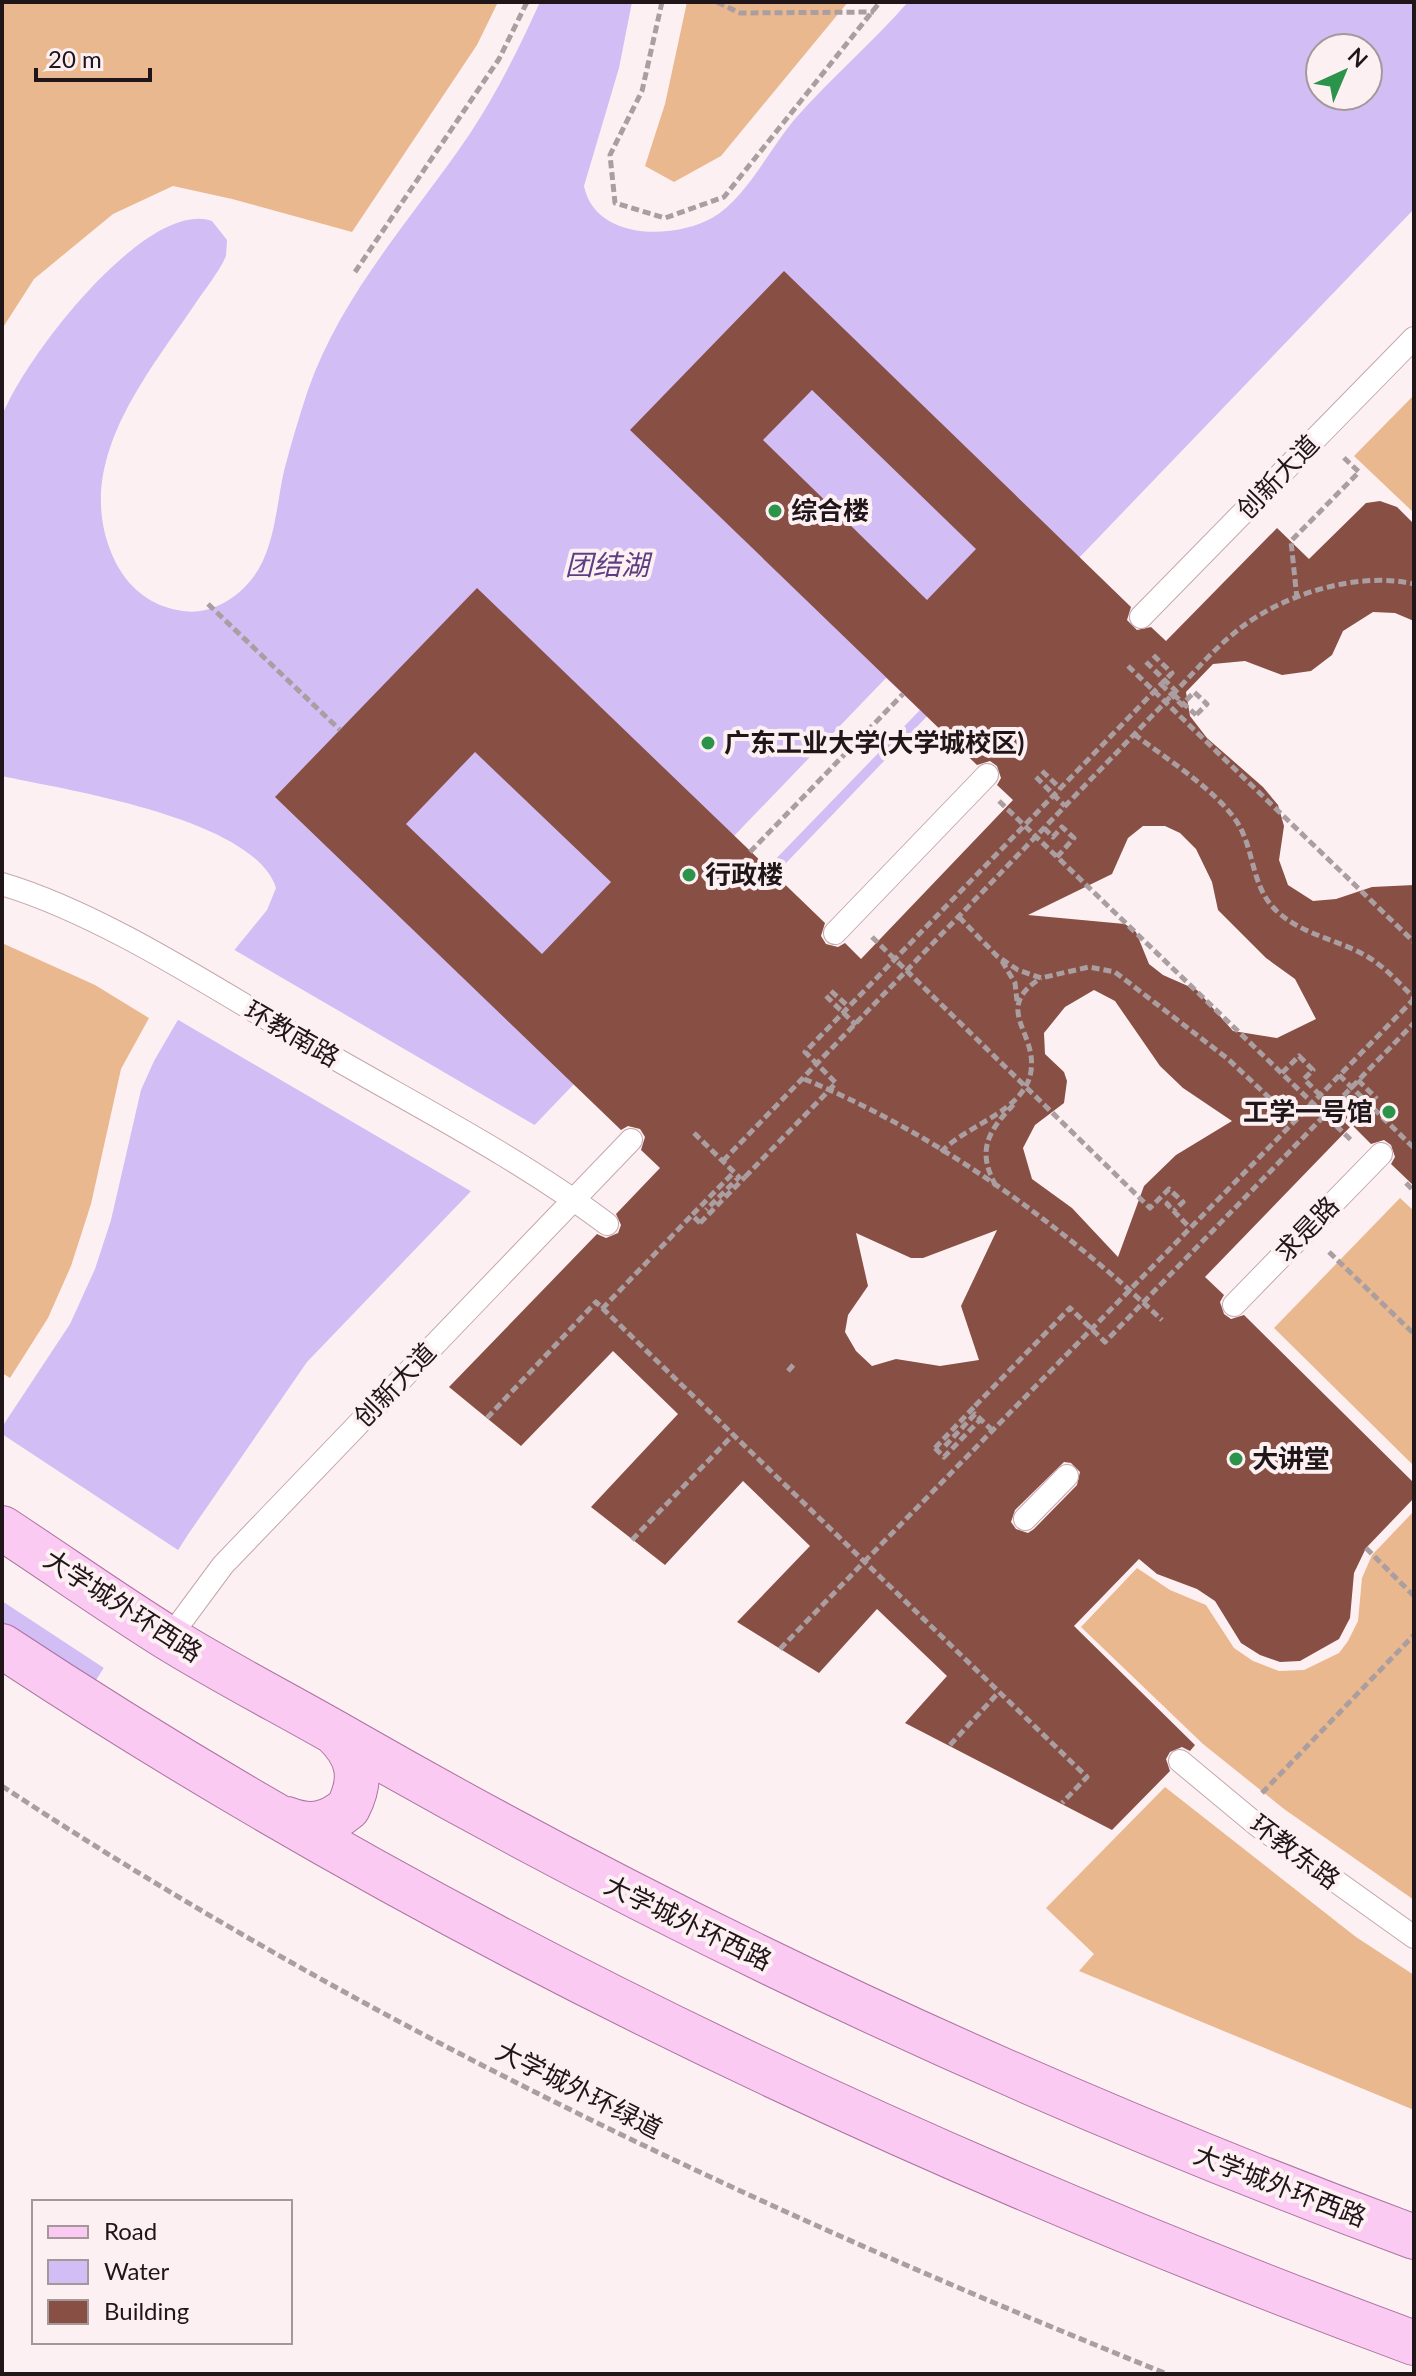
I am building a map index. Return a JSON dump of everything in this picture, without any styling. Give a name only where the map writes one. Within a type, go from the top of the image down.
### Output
[{"type":"main road","name":"大学城外环西路","points":[[2,1528],[169,1638],[613,1886],[874,2014],[1131,2127],[1414,2237]]},
{"type":"main road","points":[[2,1646],[128,1729],[568,1975],[832,2104],[1093,2219],[1414,2343]]},
{"type":"main road","points":[[287,1819],[303,1825],[319,1825],[348,1808],[359,1776],[348,1745],[335,1733]]},
{"type":"lane","name":"创新大道","points":[[1141,617],[1414,338]]},
{"type":"lane","points":[[835,933],[987,775]]},
{"type":"lane","name":"环教南路","points":[[2,884],[83,916],[183,971],[574,1199]]},
{"type":"lane","name":"创新大道","points":[[169,1638],[223,1565],[631,1140]]},
{"type":"lane","name":"求是路","points":[[1234,1305],[1381,1154]]},
{"type":"lane","points":[[574,1199],[607,1224]]},
{"type":"lane","points":[[1025,1519],[1067,1476]]},
{"type":"lane","name":"环教东路","points":[[1180,1761],[1257,1825],[1414,1937]]},
{"type":"path","points":[[355,272],[499,59],[527,2]]},
{"type":"path","points":[[662,2],[642,91],[610,155],[615,203],[665,218],[724,197],[880,2]]},
{"type":"path","points":[[717,2],[740,13],[875,12]]},
{"type":"path","points":[[1297,599],[1291,541],[1359,472],[1338,452]]},
{"type":"path","points":[[723,1161],[1239,628],[1268,610],[1352,582],[1393,579],[1414,584]]},
{"type":"path","points":[[208,604],[340,730]]},
{"type":"path","points":[[692,1215],[700,1223],[836,1083],[805,1052],[1172,673],[1153,655]]},
{"type":"path","points":[[1146,662],[1182,702],[1189,708],[1196,715],[1207,704],[1194,692],[1188,698],[1182,705],[1161,684]]},
{"type":"path","points":[[1128,666],[1414,942]]},
{"type":"path","points":[[1182,702],[1191,692],[1204,704],[1186,722]]},
{"type":"path","points":[[750,852],[903,694]]},
{"type":"path","points":[[780,1649],[1414,998],[1368,957],[1303,930],[1280,914],[1262,895],[1253,872],[1248,845],[1236,820],[1187,775],[1134,734]]},
{"type":"path","points":[[1042,771],[1060,788]]},
{"type":"path","points":[[1036,777],[1065,806]]},
{"type":"path","points":[[999,800],[1358,1146]]},
{"type":"path","points":[[1044,828],[1053,837],[1062,827],[1074,838],[1057,857]]},
{"type":"path","points":[[959,917],[1001,959],[1015,983],[1017,1016],[1031,1055],[1031,1071],[1026,1087],[990,1134],[985,1153],[986,1168],[997,1189]]},
{"type":"path","points":[[877,942],[1150,1208],[1169,1189],[1183,1202],[1174,1211]]},
{"type":"path","points":[[1001,959],[1041,978]]},
{"type":"path","points":[[1017,1001],[1026,987],[1041,978],[1089,967],[1115,972],[1228,1059],[1294,1121]]},
{"type":"path","points":[[849,1007],[829,993],[856,1025]]},
{"type":"path","points":[[981,1419],[944,1457],[935,1448],[1070,1308],[1105,1342],[1414,1023]]},
{"type":"path","points":[[1282,1073],[1299,1056],[1313,1070],[1304,1079],[1320,1095]]},
{"type":"path","points":[[1339,1075],[1414,1148]]},
{"type":"path","points":[[804,1079],[866,1105],[997,1189],[1130,1290],[1162,1320]]},
{"type":"path","points":[[1358,1080],[1377,1099]]},
{"type":"path","points":[[941,1152],[961,1132],[1015,1103]]},
{"type":"path","points":[[694,1133],[736,1174]]},
{"type":"path","points":[[602,1309],[736,1174]]},
{"type":"path","points":[[706,1210],[736,1174]]},
{"type":"path","points":[[1406,1183],[1414,1191]]},
{"type":"path","points":[[1169,1202],[1167,1204],[1190,1228]]},
{"type":"path","points":[[1338,1261],[1414,1334]]},
{"type":"path","points":[[487,1418],[596,1302],[1087,1777],[1062,1803]]},
{"type":"path","points":[[788,1371],[796,1362]]},
{"type":"path","points":[[945,1446],[975,1414],[993,1431]]},
{"type":"path","points":[[632,1540],[733,1435]]},
{"type":"path","points":[[1366,1548],[1414,1596]]},
{"type":"path","points":[[1265,1790],[1414,1635]]},
{"type":"path","points":[[950,1745],[999,1692]]},
{"type":"path","name":"大学城外环绿道","points":[[2,1786],[222,1923],[564,2107],[910,2268],[1167,2374]]},
{"type":"shaded area","points":[[2,2],[498,2],[477,45],[352,232],[173,186],[113,214],[34,279],[2,329]]},
{"type":"shaded area","points":[[687,2],[848,2],[721,156],[674,182],[645,166],[665,104]]},
{"type":"shaded area","points":[[1414,395],[1414,513],[1354,456]]},
{"type":"shaded area","points":[[2,943],[95,985],[149,1018],[121,1069],[91,1204],[71,1266],[48,1318],[10,1378],[2,1373]]},
{"type":"shaded area","points":[[1400,1198],[1414,1211],[1414,1466],[1274,1328]]},
{"type":"shaded area","points":[[1414,1511],[1414,1900],[1284,1809],[1203,1744],[1081,1627],[1137,1568],[1170,1590],[1206,1605],[1234,1648],[1253,1661],[1279,1671],[1304,1670],[1339,1653],[1348,1641],[1358,1621],[1362,1578],[1372,1555]]},
{"type":"shaded area","points":[[1165,1787],[1356,1937],[1414,1975],[1414,2110],[1079,1971],[1094,1954],[1046,1908]]},
{"type":"water","name":"团结湖","points":[[540,2],[632,2],[619,68],[584,186],[591,204],[603,217],[619,226],[657,232],[695,225],[724,209],[746,186],[794,120],[908,2],[1414,2],[1414,209],[307,1362],[187,1536],[2,1829],[2,1427],[70,1324],[95,1269],[111,1220],[141,1090],[154,1061],[179,1018],[267,910],[276,888],[261,864],[233,843],[197,825],[111,799],[2,776],[2,417],[14,392],[59,325],[122,258],[154,234],[185,221],[212,221],[227,240],[226,256],[135,394],[119,425],[107,457],[101,491],[103,524],[119,569],[133,587],[151,600],[171,609],[193,612],[212,608],[237,594],[251,580],[265,556],[301,410],[339,321],[479,119]]},
{"type":"pier","points":[[886,678],[920,710],[767,868],[734,836]]},
{"type":"pier","points":[[231,948],[538,1127],[474,1193],[175,1018]]},
{"type":"pier","points":[[2,1434],[181,1552],[107,1670],[2,1601]]},
{"type":"pier","points":[[2,1633],[93,1693],[2,1833]]},
{"type":"building","points":[[784,271],[1131,607],[1127,620],[1137,630],[1151,627],[1166,641],[1277,528],[1309,559],[1366,503],[1380,501],[1397,507],[1414,524],[1414,621],[1395,613],[1373,612],[1343,631],[1332,655],[1311,671],[1282,675],[1245,661],[1213,664],[1186,692],[1190,716],[1207,738],[1263,787],[1278,805],[1284,826],[1279,860],[1288,885],[1313,901],[1336,899],[1372,887],[1414,885],[1414,1186],[1391,1164],[1395,1157],[1391,1145],[1384,1140],[1371,1144],[1352,1125],[1205,1277],[1224,1295],[1220,1302],[1224,1314],[1231,1319],[1244,1315],[1414,1483],[1414,1498],[1366,1548],[1354,1573],[1350,1618],[1339,1639],[1300,1661],[1280,1662],[1260,1655],[1241,1643],[1215,1601],[1197,1589],[1157,1574],[1139,1559],[1074,1626],[1195,1745],[1190,1751],[1182,1747],[1170,1752],[1166,1759],[1170,1771],[1112,1830],[905,1723],[947,1676],[877,1609],[819,1673],[737,1622],[810,1546],[743,1481],[665,1565],[591,1507],[678,1414],[613,1351],[521,1446],[449,1387],[597,1234],[606,1238],[618,1233],[621,1225],[616,1214],[660,1168],[641,1150],[645,1137],[640,1129],[628,1126],[621,1130],[275,797],[477,588],[825,923],[821,936],[826,944],[838,947],[845,943],[861,959],[1013,800],[997,785],[1001,778],[997,766],[990,761],[977,765],[630,430]],"holes":[[[812,390],[976,549],[927,600],[763,440]],[[475,752],[611,882],[542,954],[406,824]],[[1143,826],[1165,826],[1180,833],[1196,849],[1212,882],[1218,910],[1266,958],[1295,979],[1316,1019],[1277,1038],[1233,1031],[1197,990],[1163,975],[1149,964],[1136,932],[1125,924],[1028,915],[1112,874],[1128,838]],[[1094,990],[1115,1001],[1160,1066],[1183,1088],[1232,1121],[1176,1155],[1144,1186],[1118,1257],[1072,1208],[1032,1179],[1023,1148],[1035,1125],[1064,1103],[1067,1081],[1064,1072],[1045,1054],[1044,1033],[1065,1007]],[[997,1230],[961,1306],[979,1360],[940,1366],[896,1359],[872,1366],[856,1351],[845,1332],[848,1315],[868,1286],[856,1233],[911,1258],[923,1258]],[[1064,1462],[1071,1463],[1080,1472],[1077,1485],[1034,1529],[1028,1533],[1016,1529],[1011,1522],[1015,1510]]]},
{"type":"place","name":"综合楼","points":[[775,511]]},
{"type":"place","name":"广东工业大学(大学城校区)","points":[[708,743]]},
{"type":"place","name":"行政楼","points":[[689,875]]},
{"type":"place","name":"工学一号馆","points":[[1389,1112]]},
{"type":"place","name":"大讲堂","points":[[1236,1459]]}]
